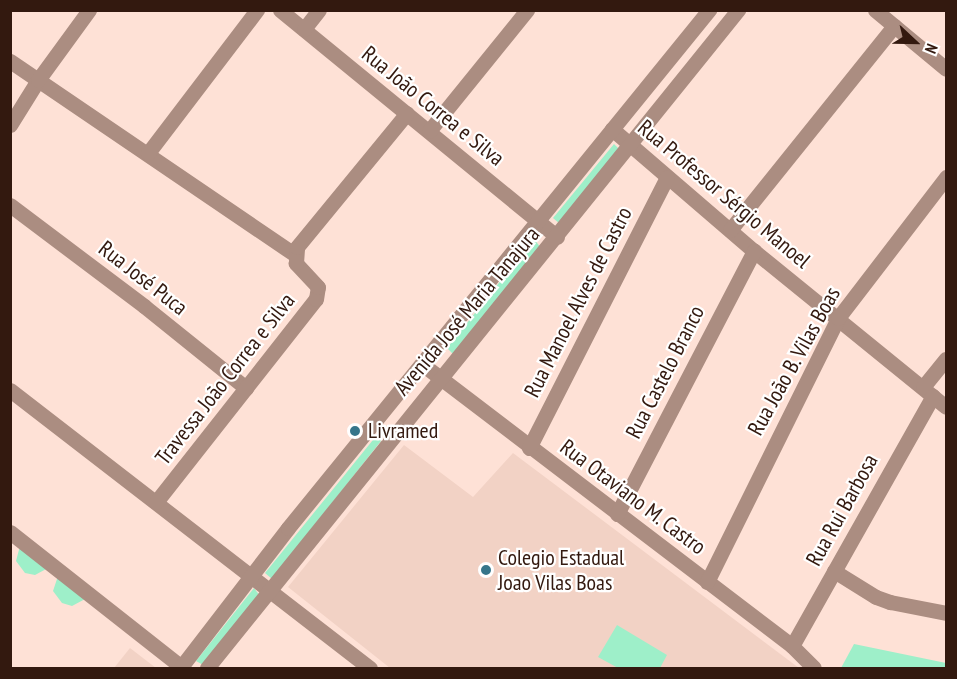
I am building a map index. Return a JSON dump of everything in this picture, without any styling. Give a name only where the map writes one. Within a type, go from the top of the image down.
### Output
[{"type":"street","points":[[10,125],[38,80],[89,10]]},
{"type":"street","points":[[148,153],[256,10]]},
{"type":"street","name":"Rua João Correa e Silva","points":[[280,10],[557,237]]},
{"type":"street","points":[[304,29],[319,10]]},
{"type":"street","points":[[429,131],[527,10]]},
{"type":"street","name":"Avenida José Maria Tanajura","points":[[182,668],[251,575],[709,10]]},
{"type":"street","points":[[875,10],[946,69]]},
{"type":"street","name":"Avenida José Maria Tanajura","points":[[207,669],[440,378],[557,237],[730,14]]},
{"type":"street","points":[[730,230],[894,26]]},
{"type":"street","points":[[10,61],[295,255],[303,239],[407,113]]},
{"type":"street","name":"Rua Professor Sérgio Manoel","points":[[612,129],[754,250],[946,407]]},
{"type":"street","name":"Rua Manoel Alves de Castro","points":[[530,448],[667,177]]},
{"type":"street","name":"Rua João B. Vilas Boas","points":[[707,582],[838,318],[946,177]]},
{"type":"street","name":"Rua José Puca","points":[[10,205],[144,306],[246,388]]},
{"type":"street","name":"Rua Castelo Branco","points":[[617,514],[754,250]]},
{"type":"street","name":"Travessa João Correa e Silva","points":[[156,502],[308,310],[319,292],[315,282],[296,263],[295,255]]},
{"type":"street","name":"Rua Rui Barbosa","points":[[792,646],[946,359]]},
{"type":"street","name":"Rua Otaviano M. Castro","points":[[422,364],[792,646],[814,669]]},
{"type":"street","points":[[10,390],[270,588],[370,669]]},
{"type":"street","points":[[10,532],[182,668]]},
{"type":"street","points":[[834,571],[876,597],[946,613]]},
{"type":"shaded area","name":"Colegio Estadual Joao Vilas Boas","points":[[404,445],[473,497],[513,453],[799,668],[390,668],[288,587]]},
{"type":"shaded area","points":[[130,648],[156,668],[114,668]]},
{"type":"green space","points":[[614,144],[620,150],[560,224],[553,218]]},
{"type":"green space","points":[[534,239],[541,248],[454,355],[447,348]]},
{"type":"green space","points":[[377,435],[381,441],[272,579],[265,573]]},
{"type":"green space","points":[[20,546],[48,568],[35,575],[25,573],[16,561]]},
{"type":"green space","points":[[58,576],[87,598],[72,606],[62,603],[53,591]]},
{"type":"green space","points":[[254,588],[260,596],[205,666],[196,661]]},
{"type":"green space","points":[[617,625],[667,655],[660,668],[618,668],[598,657]]},
{"type":"green space","points":[[854,644],[946,663],[946,668],[841,668]]},
{"type":"place","name":"Livramed","points":[[355,431]]},
{"type":"place","name":"Colegio Estadual Joao Vilas Boas","points":[[486,570]]}]
